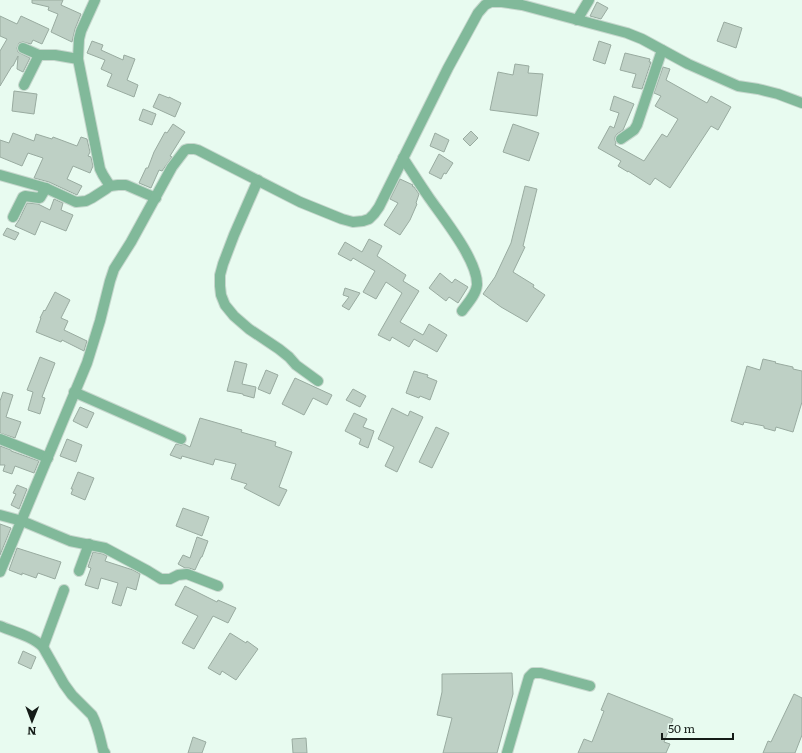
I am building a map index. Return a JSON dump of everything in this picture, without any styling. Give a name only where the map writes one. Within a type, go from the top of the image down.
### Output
[{"type":"street","points":[[95,0],[81,31],[78,59],[100,169],[110,186]]},
{"type":"street","points":[[577,20],[589,0]]},
{"type":"street","points":[[0,570],[22,521],[87,363],[112,272],[132,242],[172,167],[185,150],[198,150],[300,202],[342,219],[353,222],[369,219],[376,211],[448,68],[478,13],[487,2],[502,2],[522,5],[627,33],[642,39],[688,64],[738,86],[778,94],[802,103]]},
{"type":"street","points":[[23,48],[39,55],[55,55],[78,59]]},
{"type":"street","points":[[620,139],[634,130],[637,125],[662,50]]},
{"type":"street","points":[[24,85],[39,55]]},
{"type":"street","points":[[403,158],[463,246],[475,272],[477,285],[476,291],[462,311]]},
{"type":"street","points":[[0,175],[46,188],[76,202],[86,201],[110,186],[118,184],[126,185],[156,198]]},
{"type":"street","points":[[258,180],[223,264],[220,275],[221,295],[225,305],[234,316],[249,329],[279,348],[296,365],[318,381]]},
{"type":"street","points":[[13,217],[23,197],[40,198],[46,188]]},
{"type":"street","points":[[74,392],[181,439]]},
{"type":"street","points":[[0,439],[48,458]]},
{"type":"street","points":[[0,514],[22,521],[70,541],[105,548],[148,571],[161,580],[187,574],[218,586]]},
{"type":"street","points":[[79,570],[89,544]]},
{"type":"street","points":[[43,647],[64,590]]},
{"type":"street","points":[[0,626],[32,639],[43,647],[64,684],[72,695],[92,715],[97,724],[105,753]]},
{"type":"street","points":[[507,753],[529,677],[533,673],[541,673],[590,686]]},
{"type":"building","points":[[32,0],[63,0],[61,5],[81,14],[72,42],[51,32],[58,14],[48,10],[49,7],[32,3]]},
{"type":"building","points":[[597,2],[608,8],[601,19],[590,16]]},
{"type":"building","points":[[0,16],[17,24],[21,16],[49,29],[42,44],[33,40],[31,44],[23,42],[19,43],[17,48],[18,52],[30,58],[23,72],[17,69],[18,56],[0,86],[0,51],[7,39],[0,36]]},
{"type":"building","points":[[724,22],[742,28],[736,48],[717,41]]},
{"type":"building","points":[[92,41],[103,45],[101,50],[123,60],[124,55],[135,59],[127,80],[138,85],[134,97],[107,86],[112,74],[101,69],[105,60],[87,53]]},
{"type":"building","points":[[599,41],[611,45],[605,64],[593,60]]},
{"type":"building","points":[[625,53],[650,59],[649,62],[651,62],[642,89],[632,87],[636,74],[620,70]]},
{"type":"building","points":[[515,64],[529,66],[528,73],[543,74],[537,116],[490,110],[498,72],[513,75]]},
{"type":"building","points":[[663,67],[670,69],[666,80],[707,103],[711,96],[731,107],[718,130],[711,126],[670,188],[655,178],[650,185],[618,166],[621,161],[598,148],[610,126],[614,128],[619,113],[610,110],[614,96],[634,104],[623,130],[615,137],[615,145],[644,161],[662,134],[667,137],[678,119],[655,106],[661,96],[654,93]]},
{"type":"building","points":[[14,91],[37,94],[34,114],[12,111]]},
{"type":"building","points":[[159,94],[181,103],[175,117],[153,107]]},
{"type":"building","points":[[143,109],[156,114],[152,125],[139,120]]},
{"type":"building","points":[[173,124],[185,132],[170,156],[172,157],[162,171],[159,170],[151,188],[139,183],[146,168],[148,168],[154,152],[165,132],[167,133]]},
{"type":"building","points":[[513,124],[539,133],[529,161],[503,152]]},
{"type":"building","points":[[471,131],[478,138],[470,146],[463,139]]},
{"type":"building","points":[[13,133],[34,141],[36,134],[52,139],[53,137],[77,146],[81,137],[87,139],[90,152],[88,156],[91,157],[93,166],[90,173],[73,166],[67,179],[82,186],[77,195],[49,182],[34,178],[43,158],[28,153],[22,166],[0,157],[0,140],[9,143]]},
{"type":"building","points":[[435,133],[449,140],[444,152],[430,146]]},
{"type":"building","points":[[439,154],[453,163],[441,179],[429,173]]},
{"type":"building","points":[[400,179],[413,185],[412,186],[419,194],[417,204],[410,220],[400,235],[384,225],[398,203],[390,199]]},
{"type":"building","points":[[525,186],[537,189],[523,246],[525,247],[513,272],[534,285],[533,287],[545,295],[527,322],[501,307],[483,294],[495,277],[511,243]]},
{"type":"building","points":[[54,199],[63,203],[61,210],[73,215],[66,231],[41,221],[35,235],[15,226],[27,203],[38,204],[50,210]]},
{"type":"building","points":[[7,228],[19,233],[15,240],[3,235]]},
{"type":"building","points":[[369,239],[382,246],[377,256],[406,275],[403,281],[419,291],[400,322],[423,335],[429,324],[447,335],[437,352],[414,339],[409,347],[392,337],[390,341],[378,335],[402,293],[386,282],[376,299],[363,292],[375,271],[353,258],[351,261],[338,254],[345,242],[362,252]]},
{"type":"building","points":[[440,273],[452,283],[455,279],[468,287],[458,303],[449,297],[446,301],[429,288]]},
{"type":"building","points":[[345,288],[360,293],[349,310],[342,306],[349,297],[343,295]]},
{"type":"building","points":[[55,292],[70,300],[61,318],[68,321],[64,330],[87,341],[84,351],[62,340],[61,342],[36,332],[40,318]]},
{"type":"building","points":[[40,357],[55,363],[42,397],[45,398],[40,414],[28,410],[33,392],[27,390]]},
{"type":"building","points":[[763,359],[802,371],[802,402],[793,432],[776,427],[775,431],[764,428],[764,426],[744,422],[743,425],[731,421],[747,366],[760,370]]},
{"type":"building","points":[[235,361],[247,364],[242,384],[256,387],[254,398],[227,391]]},
{"type":"building","points":[[266,370],[278,375],[270,394],[258,389]]},
{"type":"building","points":[[414,371],[428,375],[427,377],[437,381],[430,400],[406,393]]},
{"type":"building","points":[[295,378],[332,395],[327,405],[313,398],[304,415],[282,404]]},
{"type":"building","points":[[353,389],[366,396],[360,407],[346,400]]},
{"type":"building","points":[[3,392],[13,395],[6,417],[21,422],[15,438],[0,433],[0,401]]},
{"type":"building","points":[[80,407],[94,413],[87,428],[73,421]]},
{"type":"building","points":[[392,408],[408,416],[410,411],[423,417],[397,472],[385,466],[394,447],[378,439]]},
{"type":"building","points":[[354,413],[367,419],[363,427],[374,431],[368,448],[359,444],[361,439],[345,431]]},
{"type":"building","points":[[200,418],[242,430],[241,432],[276,442],[275,446],[292,452],[279,487],[287,490],[279,506],[244,488],[247,484],[231,479],[236,464],[215,459],[213,465],[182,456],[181,459],[170,455],[176,444],[184,444],[190,447]]},
{"type":"building","points":[[436,427],[449,433],[432,468],[419,462]]},
{"type":"building","points":[[67,439],[82,445],[76,462],[60,456]]},
{"type":"building","points":[[0,446],[39,461],[34,473],[15,466],[12,474],[3,471],[5,465],[0,465]]},
{"type":"building","points":[[78,472],[94,478],[85,500],[71,494],[73,489],[71,489]]},
{"type":"building","points":[[17,485],[27,489],[19,509],[11,505],[16,494],[13,493]]},
{"type":"building","points":[[183,508],[209,517],[202,536],[176,526]]},
{"type":"building","points":[[0,524],[11,528],[0,555]]},
{"type":"building","points":[[197,537],[208,541],[202,557],[195,570],[185,568],[178,564],[183,555],[190,558]]},
{"type":"building","points":[[17,548],[61,562],[55,579],[38,573],[36,578],[9,570]]},
{"type":"building","points":[[93,552],[107,556],[105,561],[133,570],[140,574],[136,590],[127,587],[121,606],[112,603],[118,583],[101,578],[98,589],[85,585],[91,568],[88,567]]},
{"type":"building","points":[[185,586],[217,602],[218,600],[236,608],[228,623],[213,616],[194,649],[182,643],[198,616],[175,605]]},
{"type":"building","points":[[230,633],[246,643],[247,641],[258,649],[236,680],[222,671],[220,675],[208,668]]},
{"type":"building","points":[[23,651],[36,657],[31,669],[18,663]]},
{"type":"building","points":[[512,673],[513,694],[497,753],[443,753],[452,718],[437,715],[442,692],[442,674]]},
{"type":"building","points":[[608,693],[673,719],[664,742],[670,744],[666,753],[578,753],[584,739],[592,742],[604,711],[601,710]]},
{"type":"building","points":[[794,694],[802,698],[802,735],[795,753],[763,753],[768,741],[771,742]]},
{"type":"building","points":[[193,737],[206,742],[202,753],[188,753]]},
{"type":"building","points":[[306,738],[307,753],[293,753],[292,739]]}]
